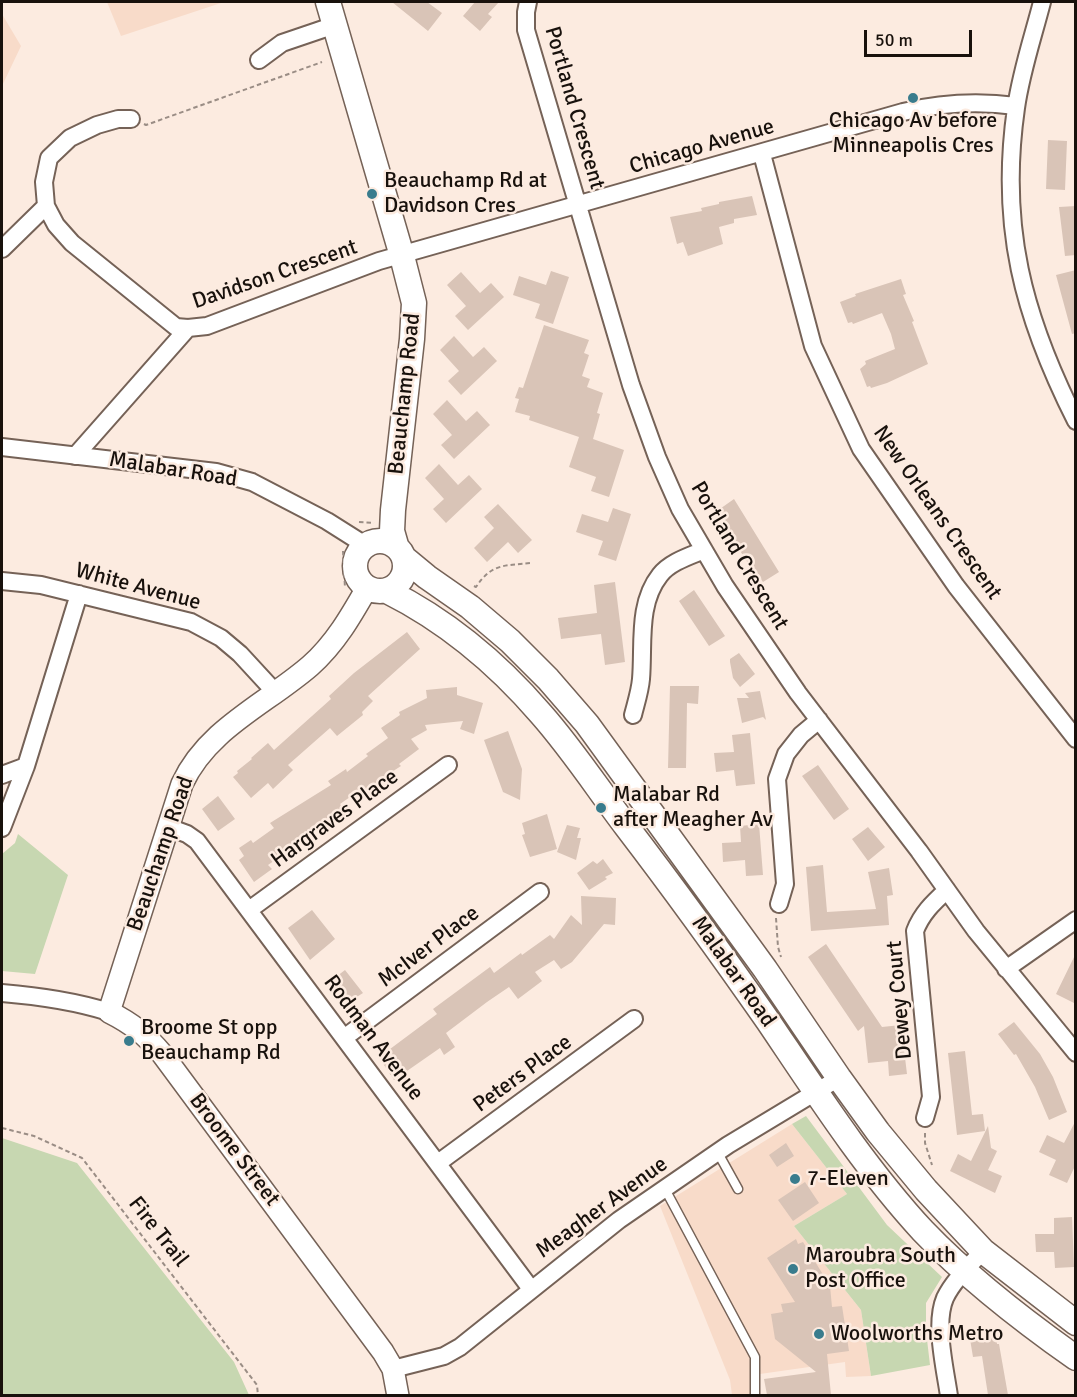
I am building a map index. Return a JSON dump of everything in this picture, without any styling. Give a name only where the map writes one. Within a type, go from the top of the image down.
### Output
[{"type":"main road","name":"Beauchamp Road","points":[[328,2],[412,290],[414,314],[376,536]]},
{"type":"main road","points":[[376,536],[406,564],[403,578],[393,588],[366,589],[356,575],[356,558],[376,536]]},
{"type":"main road","name":"Malabar Road","points":[[376,536],[427,577],[470,607],[510,641],[548,679],[587,724],[765,969],[839,1078],[926,1190],[983,1251],[1076,1323]]},
{"type":"main road","name":"Malabar Road","points":[[366,589],[434,618],[472,646],[512,682],[542,715],[668,882],[874,1172],[924,1231],[966,1270],[1039,1332],[1076,1358]]},
{"type":"street","name":"Portland Crescent","points":[[528,2],[526,30],[640,410],[657,457],[680,509],[725,585],[798,693],[976,931],[1076,1053]]},
{"type":"street","points":[[1042,2],[1016,105],[1010,169],[1012,227],[1024,294],[1046,360],[1076,421]]},
{"type":"street","points":[[259,60],[282,44],[335,25]]},
{"type":"street","name":"Chicago Avenue","points":[[402,256],[925,107],[977,103],[1016,105]]},
{"type":"street","points":[[131,119],[118,119],[97,125],[70,138],[49,158],[44,182],[46,206],[57,225],[72,243],[176,327],[188,328]]},
{"type":"street","name":"New Orleans Crescent","points":[[762,154],[813,346],[861,448],[956,586],[1076,739]]},
{"type":"street","points":[[2,249],[46,206]]},
{"type":"street","name":"Davidson Crescent","points":[[75,456],[188,328],[207,326],[380,261],[402,256]]},
{"type":"street","name":"Malabar Road","points":[[2,447],[216,472],[252,482],[327,521],[376,536]]},
{"type":"street","points":[[633,715],[641,681],[643,616],[650,591],[661,573],[675,563],[704,550]]},
{"type":"street","name":"White Avenue","points":[[2,581],[41,585],[191,622],[221,638],[240,654],[275,692]]},
{"type":"street","name":"Beauchamp Road","points":[[110,1012],[182,784],[197,757],[218,736],[312,664],[336,639],[366,589]]},
{"type":"street","points":[[2,828],[26,766],[79,594]]},
{"type":"street","points":[[779,904],[785,884],[777,779],[786,754],[801,735],[819,720]]},
{"type":"street","name":"Hargraves Place","points":[[249,910],[448,765]]},
{"type":"street","points":[[2,775],[26,766]]},
{"type":"street","name":"Rodman Avenue","points":[[168,827],[187,834],[197,841],[531,1289]]},
{"type":"street","name":"Dewey Court","points":[[925,1118],[931,1096],[915,931],[927,908],[947,890]]},
{"type":"street","name":"McIver Place","points":[[344,1038],[540,892]]},
{"type":"street","points":[[1006,969],[1076,920]]},
{"type":"street","name":"Broome Street","points":[[2,993],[60,999],[110,1012],[145,1034],[338,1290],[393,1369],[398,1395]]},
{"type":"street","name":"Peters Place","points":[[438,1163],[634,1019]]},
{"type":"street","name":"Meagher Avenue","points":[[393,1369],[444,1356],[460,1347],[619,1220],[718,1153],[839,1078]]},
{"type":"street","points":[[949,1395],[940,1329],[941,1312],[945,1297],[983,1251]]},
{"type":"lane","points":[[718,1153],[738,1188]]},
{"type":"lane","points":[[665,1189],[755,1357],[755,1395]]},
{"type":"path","points":[[131,119],[146,125],[322,62]]},
{"type":"path","points":[[366,589],[343,550],[376,536]]},
{"type":"path","points":[[468,582],[476,587],[485,574],[495,568],[531,562]]},
{"type":"path","points":[[779,904],[775,921],[781,957]]},
{"type":"path","points":[[925,1118],[926,1143],[934,1172]]},
{"type":"path","name":"Fire Trail","points":[[2,1128],[34,1136],[82,1158],[257,1385],[258,1395]]},
{"type":"shaded area","points":[[107,2],[224,2],[121,36]]},
{"type":"shaded area","points":[[2,14],[21,46],[2,86]]},
{"type":"shaded area","points":[[792,1124],[847,1194],[794,1226],[861,1310],[871,1376],[846,1377],[845,1362],[760,1374],[760,1395],[732,1395],[730,1380],[660,1206]]},
{"type":"green space","points":[[18,834],[68,875],[35,974],[2,971],[2,854],[15,843]]},
{"type":"green space","points":[[806,1116],[887,1225],[942,1277],[926,1303],[926,1331],[930,1365],[871,1376],[861,1310],[794,1226],[847,1194],[792,1124]]},
{"type":"green space","points":[[2,1138],[77,1163],[234,1362],[249,1395],[2,1395]]},
{"type":"building","points":[[392,2],[427,2],[442,13],[428,31]]},
{"type":"building","points":[[475,2],[499,2],[488,14],[492,17],[480,31],[463,16]]},
{"type":"building","points":[[1048,140],[1067,141],[1065,190],[1046,189]]},
{"type":"building","points":[[752,196],[757,215],[734,219],[734,223],[719,227],[723,244],[688,256],[683,242],[677,244],[670,217],[702,211],[701,208],[719,204],[719,202]]},
{"type":"building","points":[[1076,206],[1076,255],[1065,256],[1059,207]]},
{"type":"building","points":[[1076,270],[1076,333],[1072,334],[1056,275]]},
{"type":"building","points":[[551,271],[569,277],[553,324],[535,318],[540,304],[513,295],[519,276],[546,285]]},
{"type":"building","points":[[461,272],[480,293],[491,283],[504,297],[468,330],[455,316],[466,306],[447,285]]},
{"type":"building","points":[[901,279],[906,294],[903,295],[928,364],[887,383],[867,387],[860,369],[866,364],[865,361],[895,349],[891,334],[882,313],[853,324],[848,323],[840,302],[856,296],[855,294]]},
{"type":"building","points":[[544,325],[589,340],[584,353],[589,355],[582,376],[590,379],[587,387],[603,393],[593,439],[624,450],[609,497],[591,491],[596,477],[569,467],[579,437],[529,420],[530,416],[515,412],[519,399],[515,398],[519,387],[523,388]]},
{"type":"building","points":[[454,336],[473,357],[484,347],[497,361],[461,395],[448,381],[459,371],[440,350]]},
{"type":"building","points":[[447,400],[466,421],[477,411],[490,425],[454,459],[441,445],[452,435],[433,414]]},
{"type":"building","points":[[439,464],[458,485],[469,475],[482,489],[446,523],[433,509],[444,499],[425,478]]},
{"type":"building","points":[[734,499],[779,572],[763,582],[745,559],[717,511]]},
{"type":"building","points":[[498,504],[532,540],[518,553],[508,542],[487,562],[474,548],[494,528],[484,517]]},
{"type":"building","points":[[613,508],[631,514],[616,561],[598,555],[603,541],[576,532],[582,514],[608,522]]},
{"type":"building","points":[[615,582],[625,662],[605,665],[601,634],[561,639],[558,618],[597,613],[594,585]]},
{"type":"building","points":[[694,590],[725,636],[709,646],[679,601]]},
{"type":"building","points":[[407,632],[420,649],[368,696],[373,701],[362,712],[363,715],[337,736],[330,728],[288,765],[293,770],[273,789],[268,783],[251,798],[233,777],[238,773],[237,771],[268,743],[274,750],[331,699],[329,696],[354,673]]},
{"type":"building","points":[[739,653],[755,674],[740,687],[733,678],[730,662],[730,659]]},
{"type":"building","points":[[670,686],[699,686],[698,704],[687,703],[686,768],[668,768]]},
{"type":"building","points":[[457,687],[457,695],[483,703],[474,734],[460,729],[463,721],[425,725],[427,730],[411,739],[419,749],[399,764],[401,766],[381,779],[383,782],[367,795],[363,788],[340,804],[343,808],[322,822],[325,825],[308,836],[307,833],[286,848],[288,851],[268,865],[272,869],[254,882],[239,860],[244,856],[239,848],[251,840],[253,843],[274,828],[270,823],[331,785],[328,781],[346,769],[347,772],[368,756],[366,754],[388,738],[381,728],[400,715],[399,712],[427,698],[426,690]]},
{"type":"building","points":[[760,691],[766,720],[763,717],[742,723],[737,698],[749,698],[745,693]]},
{"type":"building","points":[[508,731],[522,769],[520,800],[503,792],[484,740]]},
{"type":"building","points":[[750,733],[755,784],[736,786],[734,770],[716,772],[714,753],[734,752],[732,735]]},
{"type":"building","points":[[818,765],[849,809],[834,820],[802,776]]},
{"type":"building","points":[[218,796],[235,819],[218,831],[202,809]]},
{"type":"building","points":[[547,814],[557,849],[530,857],[522,835],[525,834],[522,823]]},
{"type":"building","points":[[759,824],[763,875],[746,876],[745,860],[723,862],[722,843],[741,842],[740,826]]},
{"type":"building","points":[[567,825],[580,828],[577,838],[581,838],[576,860],[557,852]]},
{"type":"building","points":[[868,827],[885,847],[868,861],[852,839]]},
{"type":"building","points":[[603,859],[613,873],[589,890],[577,873],[593,861],[597,864]]},
{"type":"building","points":[[823,865],[827,912],[876,909],[868,872],[889,868],[893,895],[887,896],[889,925],[811,931],[806,867]]},
{"type":"building","points":[[581,896],[616,898],[615,925],[604,924],[572,962],[561,969],[554,960],[535,972],[542,981],[518,999],[509,987],[487,1002],[446,1033],[455,1047],[444,1055],[440,1048],[394,1080],[382,1062],[385,1059],[382,1055],[437,1014],[433,1009],[490,967],[494,973],[550,935],[554,939],[571,915],[582,925]]},
{"type":"building","points":[[312,910],[335,939],[310,960],[288,928]]},
{"type":"building","points":[[826,944],[882,1027],[901,1025],[907,1074],[889,1076],[888,1061],[868,1063],[864,1026],[858,1031],[808,957]]},
{"type":"building","points":[[1076,953],[1076,1004],[1056,994]]},
{"type":"building","points":[[345,970],[363,993],[344,1005],[328,983]]},
{"type":"building","points":[[1014,1022],[1040,1054],[1053,1077],[1067,1112],[1049,1120],[1035,1087],[1016,1054],[1014,1055],[998,1034]]},
{"type":"building","points":[[965,1051],[972,1115],[983,1114],[985,1131],[957,1135],[948,1053]]},
{"type":"building","points":[[1076,1120],[1076,1164],[1067,1183],[1049,1175],[1056,1160],[1039,1152],[1047,1135],[1064,1143]]},
{"type":"building","points":[[988,1126],[991,1148],[997,1151],[988,1170],[1002,1176],[995,1193],[950,1171],[958,1154],[971,1161]]},
{"type":"building","points":[[786,1143],[794,1156],[777,1167],[769,1155]]},
{"type":"building","points":[[805,1182],[819,1203],[793,1221],[778,1200]]},
{"type":"building","points":[[1072,1217],[1074,1267],[1055,1268],[1054,1252],[1036,1252],[1035,1234],[1054,1234],[1054,1218]]},
{"type":"building","points":[[796,1239],[798,1244],[803,1242],[830,1286],[832,1307],[842,1306],[849,1351],[827,1354],[831,1395],[767,1395],[764,1379],[816,1372],[775,1339],[771,1314],[783,1312],[781,1304],[795,1302],[767,1258]]},
{"type":"building","points":[[996,1335],[1008,1395],[988,1395],[982,1356],[973,1357],[970,1339]]},
{"type":"place","name":"Chicago Av before Minneapolis Cres","points":[[913,98]]},
{"type":"place","name":"Beauchamp Rd at Davidson Cres","points":[[372,194]]},
{"type":"place","name":"Malabar Rd after Meagher Av","points":[[601,808]]},
{"type":"place","name":"Broome St opp Beauchamp Rd","points":[[129,1041]]},
{"type":"place","name":"7-Eleven","points":[[795,1179]]},
{"type":"place","name":"Maroubra South Post Office","points":[[793,1269]]},
{"type":"place","name":"Woolworths Metro","points":[[819,1334]]}]
